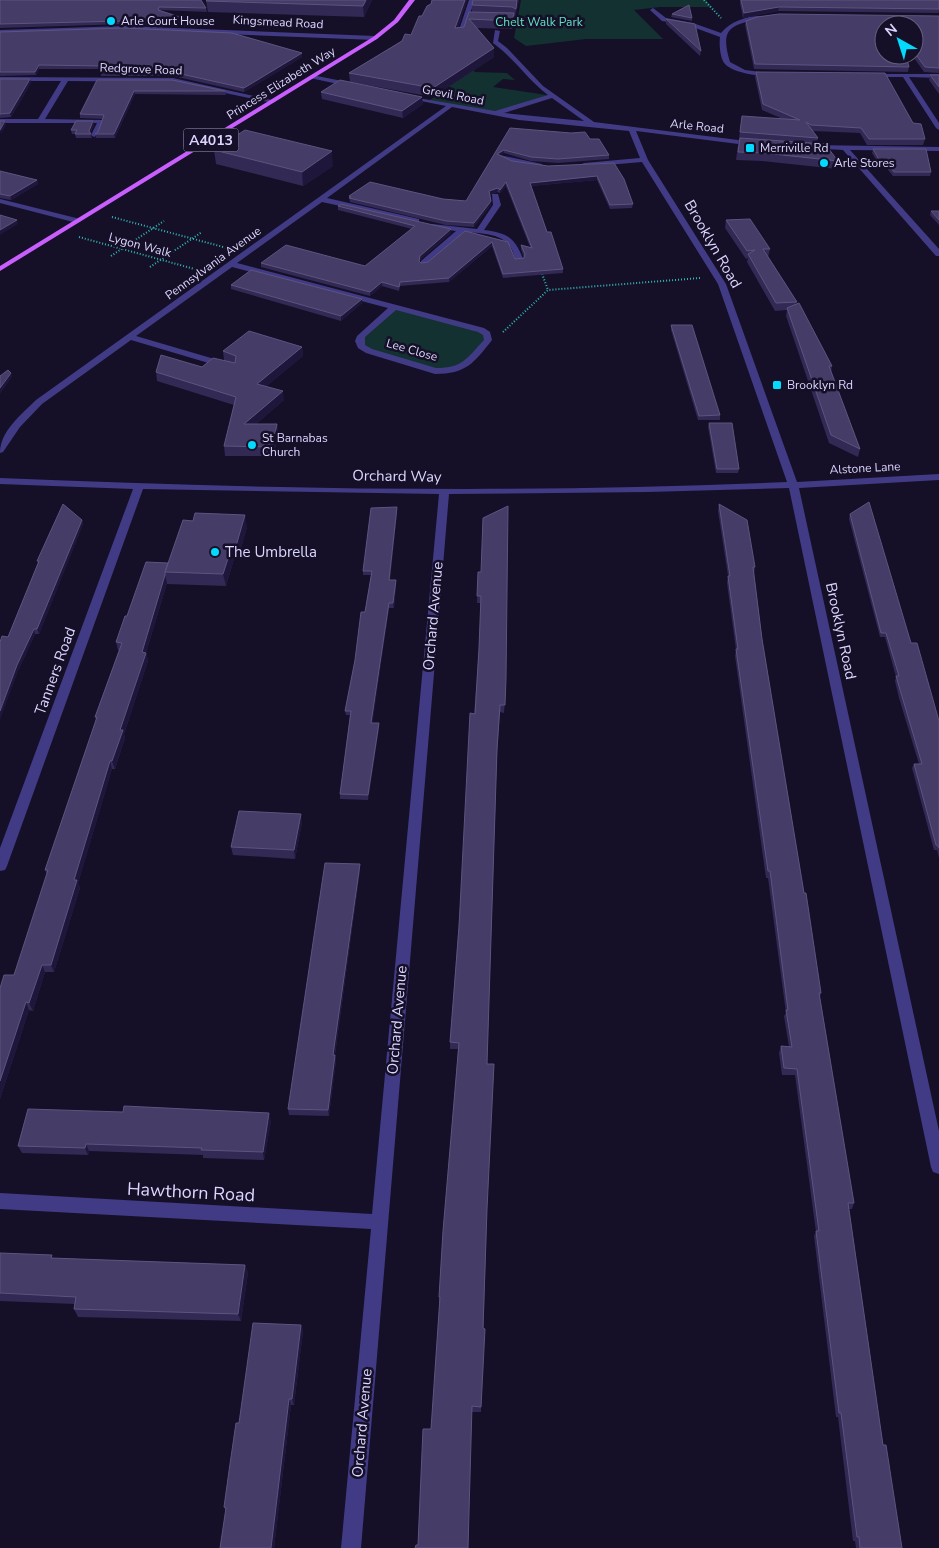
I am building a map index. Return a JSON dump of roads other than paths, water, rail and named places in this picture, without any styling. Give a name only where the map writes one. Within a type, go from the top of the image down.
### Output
[{"type":"main road","name":"Princess Elizabeth Way","points":[[0,269],[375,38],[396,21],[412,0]]},
{"type":"street","points":[[459,35],[472,0]]},
{"type":"street","points":[[653,10],[664,20],[691,24],[723,36]]},
{"type":"street","points":[[723,36],[737,24],[769,16]]},
{"type":"street","points":[[466,17],[475,18]]},
{"type":"street","name":"Kingsmead Road","points":[[0,32],[64,28],[133,28],[375,38]]},
{"type":"street","name":"Arle Road","points":[[497,31],[495,42],[505,49],[541,87],[592,124],[632,131],[764,145]]},
{"type":"street","points":[[723,36],[727,63],[743,72],[776,74]]},
{"type":"street","points":[[865,75],[939,76]]},
{"type":"street","points":[[905,76],[939,128]]},
{"type":"street","points":[[312,78],[360,87]]},
{"type":"street","name":"Redgrove Road","points":[[0,79],[181,81],[274,101]]},
{"type":"street","points":[[40,121],[66,79]]},
{"type":"street","name":"Grevil Road","points":[[399,95],[492,114],[546,122],[592,124]]},
{"type":"street","points":[[492,114],[553,96]]},
{"type":"street","name":"Pennsylvania Avenue","points":[[0,450],[16,425],[30,410],[450,106]]},
{"type":"street","points":[[0,120],[101,121],[94,135]]},
{"type":"street","name":"Brooklyn Road","points":[[632,131],[644,160],[722,284],[793,484],[939,1167]]},
{"type":"street","points":[[800,147],[939,149]]},
{"type":"street","points":[[846,149],[939,254]]},
{"type":"street","points":[[503,157],[531,165],[549,166]]},
{"type":"street","points":[[577,165],[644,160]]},
{"type":"street","points":[[480,230],[497,205],[495,196]]},
{"type":"street","points":[[321,198],[446,229],[462,231],[480,230],[494,233],[510,240],[519,259]]},
{"type":"street","points":[[0,201],[77,222]]},
{"type":"street","points":[[424,263],[462,231]]},
{"type":"street","points":[[232,264],[394,307]]},
{"type":"street","name":"Lee Close","points":[[394,307],[484,332],[488,337],[487,343],[464,366],[447,371],[435,371],[364,349],[359,344],[361,336],[394,307]]},
{"type":"street","points":[[131,337],[233,368]]},
{"type":"street","name":"Alstone Lane","points":[[793,484],[939,477]]},
{"type":"street","name":"Orchard Way","points":[[0,481],[139,487],[444,492],[685,488],[793,484]]},
{"type":"street","name":"Tanners Road","points":[[0,866],[139,487]]},
{"type":"street","name":"Orchard Avenue","points":[[350,1548],[444,492]]},
{"type":"street","name":"Hawthorn Road","points":[[0,1201],[379,1222]]},
{"type":"place","name":"Arle Court House","points":[[111,21]]},
{"type":"place","name":"Merriville Rd","points":[[750,148]]},
{"type":"place","name":"Arle Stores","points":[[824,163]]},
{"type":"place","name":"Brooklyn Rd","points":[[777,385]]},
{"type":"place","name":"St Barnabas Church","points":[[252,445]]},
{"type":"place","name":"The Umbrella","points":[[215,552]]},
{"type":"park label","name":"Chelt Walk Park","points":[[539,22]]}]
